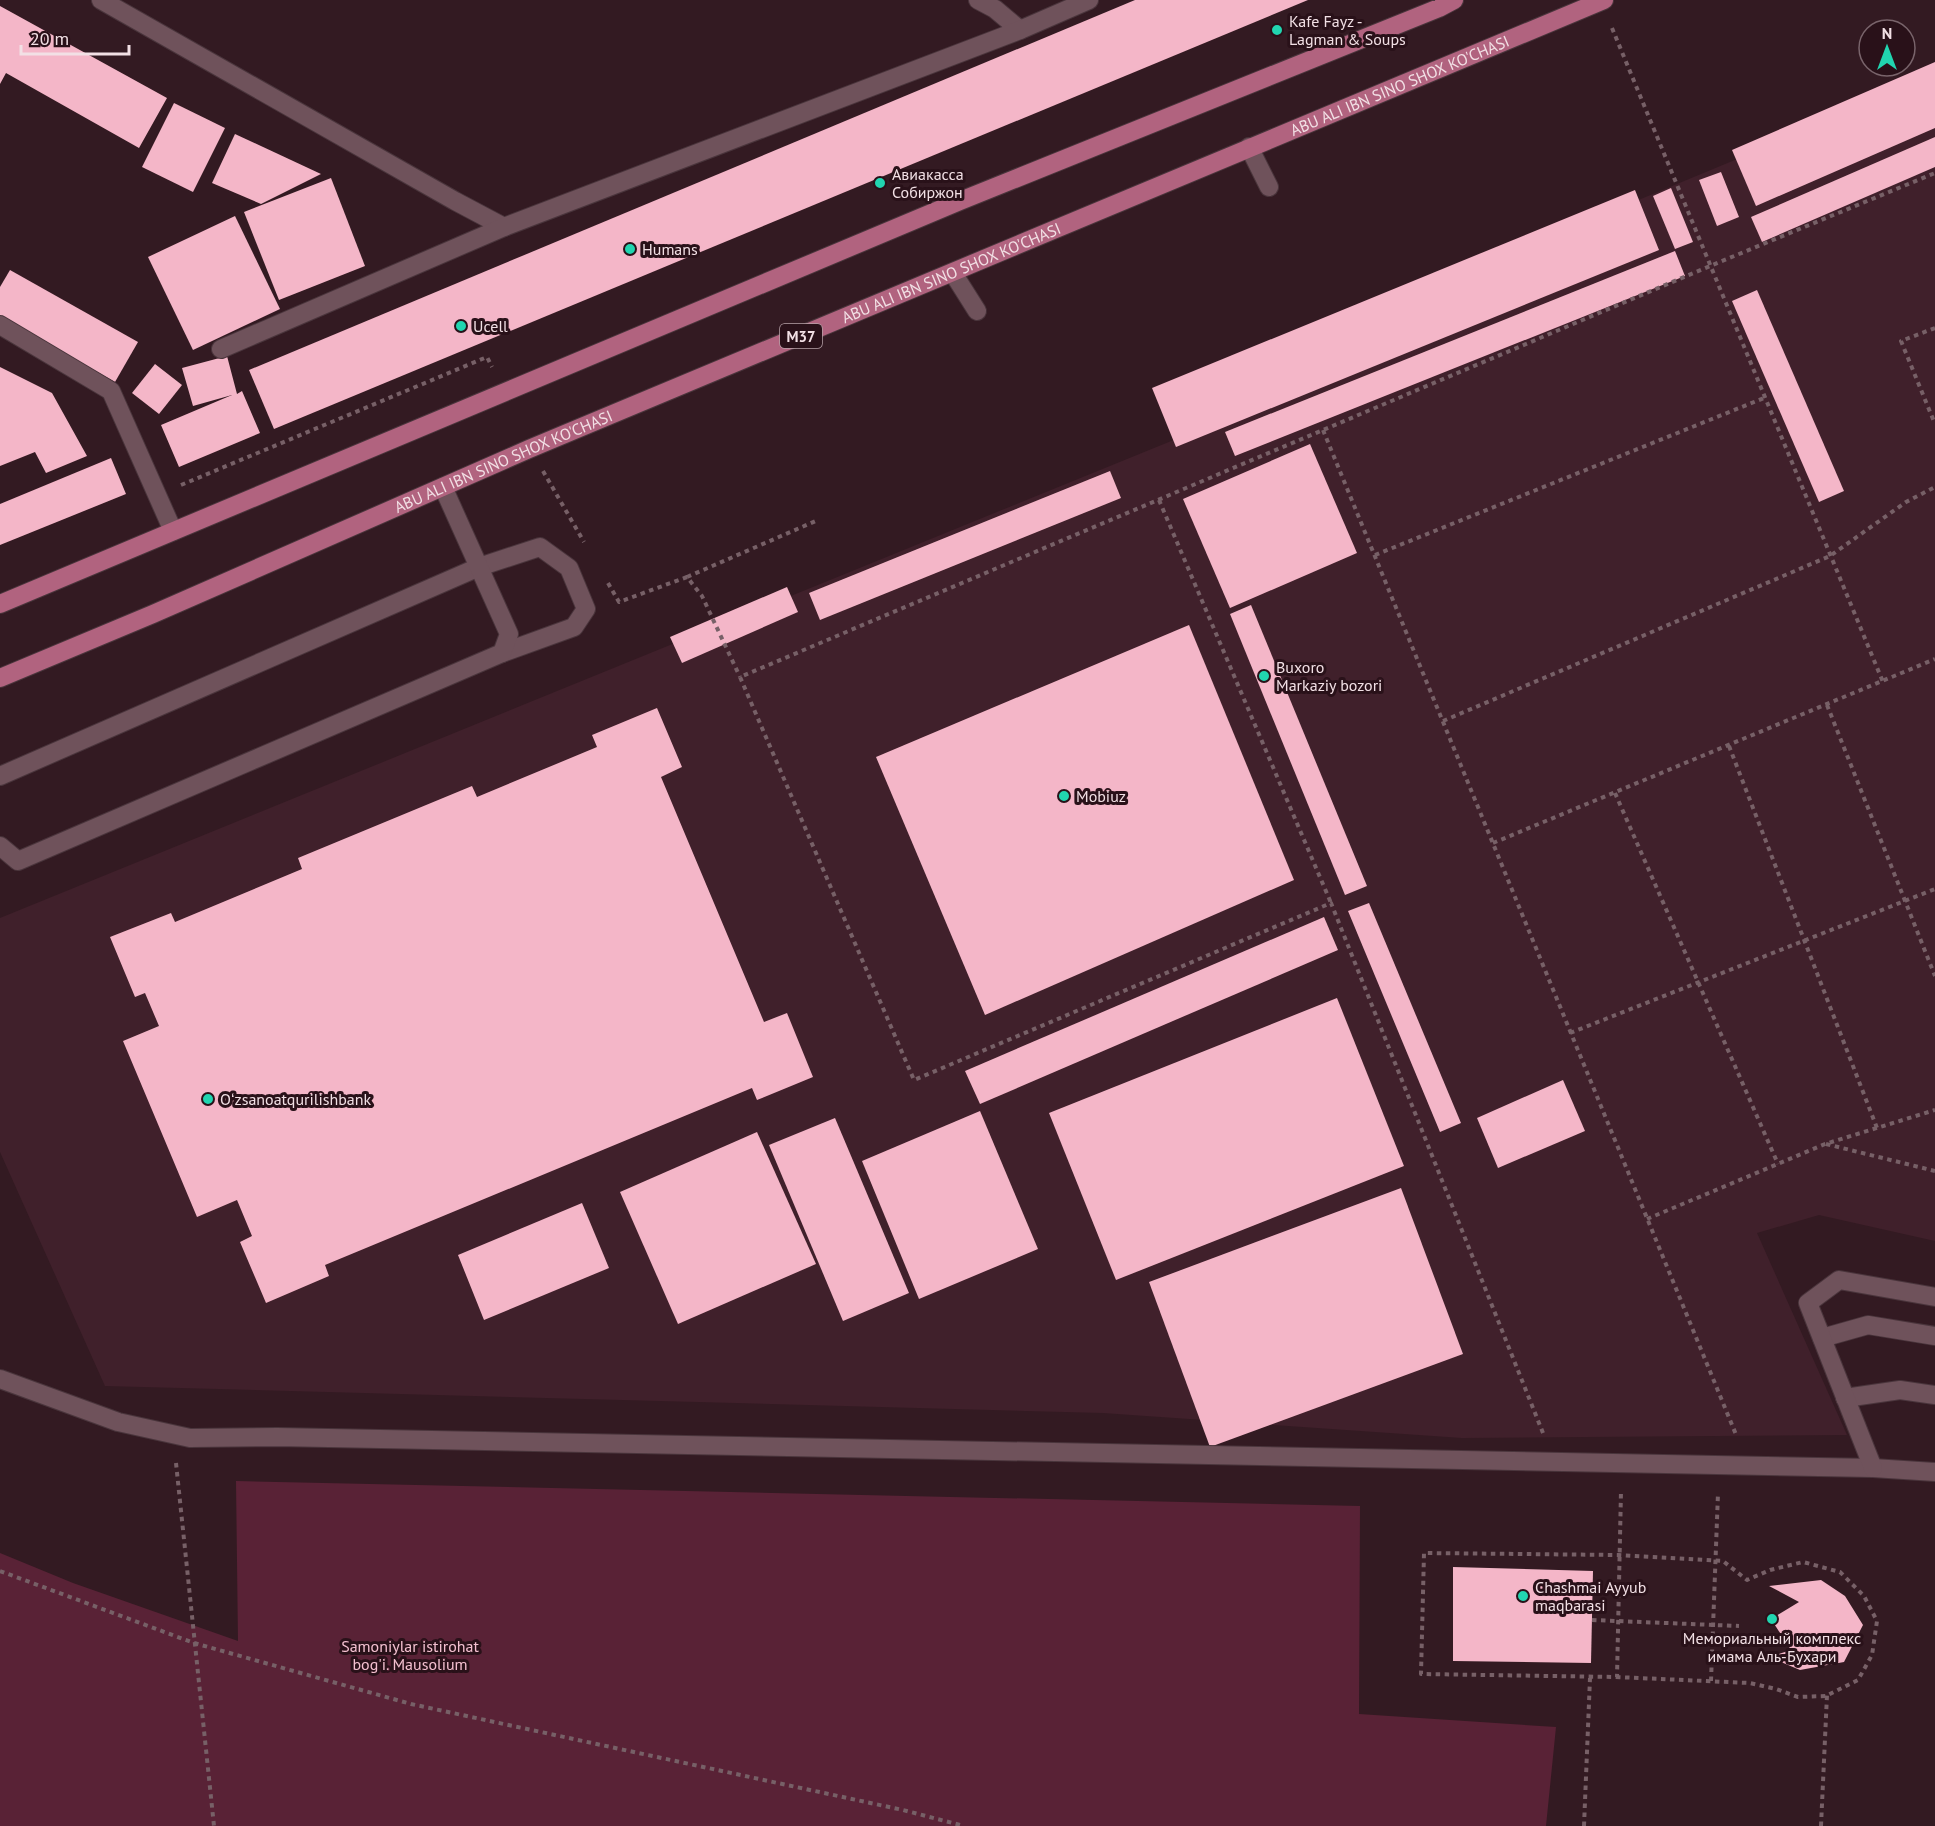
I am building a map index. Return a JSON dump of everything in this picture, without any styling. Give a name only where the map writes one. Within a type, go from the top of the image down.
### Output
[{"type":"main road","name":"ABU ALI IBN SINO SHOX KO'CHASI","points":[[0,678],[153,614],[530,448],[1603,1]]},
{"type":"main road","points":[[0,604],[514,386],[1447,3]]},
{"type":"lane","points":[[101,0],[504,227]]},
{"type":"lane","points":[[978,0],[995,9],[1020,30]]},
{"type":"lane","points":[[221,349],[504,227],[1020,30],[1089,0]]},
{"type":"lane","points":[[1249,147],[1269,187]]},
{"type":"lane","points":[[953,273],[977,311]]},
{"type":"lane","points":[[0,325],[111,391],[173,531]]},
{"type":"lane","points":[[443,487],[508,634],[502,653]]},
{"type":"lane","points":[[0,776],[479,567],[540,547],[569,568],[586,609],[574,627],[502,653],[18,861],[0,846]]},
{"type":"lane","points":[[1873,1468],[1808,1303],[1839,1280],[1935,1297]]},
{"type":"lane","points":[[1822,1338],[1868,1325],[1935,1336]]},
{"type":"lane","points":[[0,1379],[118,1422],[190,1438],[289,1437],[1873,1468],[1935,1472]]},
{"type":"lane","points":[[1845,1398],[1900,1390],[1935,1395]]},
{"type":"path","points":[[1603,1],[1710,267],[1883,682]]},
{"type":"path","points":[[1331,903],[914,1080],[740,677],[1935,173]]},
{"type":"path","points":[[1935,328],[1901,341],[1935,424]]},
{"type":"path","points":[[1375,555],[1764,398]]},
{"type":"path","points":[[1323,430],[1749,1466]]},
{"type":"path","points":[[1443,721],[1830,556],[1906,502],[1935,487]]},
{"type":"path","points":[[1159,500],[1331,903],[1554,1462]]},
{"type":"path","points":[[687,577],[818,520]]},
{"type":"path","points":[[1493,843],[1935,659]]},
{"type":"path","points":[[1827,705],[1935,976]]},
{"type":"path","points":[[1729,746],[1876,1128]]},
{"type":"path","points":[[1615,793],[1778,1164]]},
{"type":"path","points":[[1570,1033],[1935,889]]},
{"type":"path","points":[[1647,1219],[1825,1144],[1935,1110]]},
{"type":"path","points":[[1825,1144],[1935,1171]]},
{"type":"path","points":[[174,1434],[214,1826]]},
{"type":"path","points":[[1616,1677],[1622,1463]]},
{"type":"path","points":[[1711,1681],[1719,1465]]},
{"type":"path","points":[[1424,1553],[1619,1555],[1723,1561],[1747,1580],[1770,1570],[1803,1562],[1840,1572],[1863,1596],[1876,1621],[1872,1655],[1858,1680],[1827,1695],[1798,1697],[1750,1683],[1616,1677],[1421,1674],[1424,1553]]},
{"type":"path","points":[[0,1571],[194,1643],[411,1704],[903,1810],[964,1826]]},
{"type":"path","points":[[1592,1620],[1739,1626]]},
{"type":"path","points":[[1584,1826],[1590,1678]]},
{"type":"path","points":[[1821,1826],[1827,1695]]},
{"type":"shaded area","name":"Buxoro Markaziy bozori","points":[[1935,77],[1935,1241],[1819,1215],[1757,1233],[1847,1435],[1462,1438],[1103,1413],[105,1386],[0,1152],[0,918],[1186,435],[1171,394]]},
{"type":"green space","name":"Samoniylar istirohat bog'i. Mausolium","points":[[236,1481],[1360,1506],[1359,1714],[1556,1727],[1546,1826],[0,1826],[0,1553],[73,1583],[238,1641]]},
{"type":"building","points":[[1135,0],[1308,0],[274,429],[249,370]]},
{"type":"building","points":[[0,6],[167,98],[139,148],[6,73],[0,84]]},
{"type":"building","points":[[1935,62],[1935,128],[1756,206],[1732,150],[1898,78],[1917,78],[1917,70]]},
{"type":"building","points":[[174,103],[225,128],[193,192],[142,167]]},
{"type":"building","points":[[235,134],[321,174],[261,204],[212,183]]},
{"type":"building","points":[[1935,137],[1935,167],[1762,242],[1751,217]]},
{"type":"building","points":[[1721,172],[1739,217],[1717,226],[1699,180]]},
{"type":"building","points":[[331,178],[365,266],[279,300],[244,212]]},
{"type":"building","points":[[1671,188],[1693,242],[1675,249],[1653,196]]},
{"type":"building","points":[[1635,190],[1659,250],[1176,447],[1152,388]]},
{"type":"building","points":[[235,216],[280,309],[193,350],[148,257]]},
{"type":"building","points":[[1675,251],[1685,276],[1235,456],[1225,432]]},
{"type":"building","points":[[10,270],[138,342],[115,382],[0,317],[0,287]]},
{"type":"building","points":[[1757,290],[1844,491],[1819,502],[1732,301]]},
{"type":"building","points":[[227,356],[237,394],[242,391],[260,433],[179,467],[161,425],[232,395],[193,406],[182,368]]},
{"type":"building","points":[[155,364],[182,385],[159,414],[132,393]]},
{"type":"building","points":[[0,367],[52,393],[87,456],[46,473],[35,452],[0,466]]},
{"type":"building","points":[[1310,444],[1357,553],[1230,608],[1183,499]]},
{"type":"building","points":[[111,458],[126,494],[0,545],[0,504]]},
{"type":"building","points":[[1110,471],[1121,498],[820,620],[809,593]]},
{"type":"building","points":[[787,587],[798,612],[682,663],[670,637]]},
{"type":"building","points":[[1251,605],[1367,886],[1345,895],[1230,614]]},
{"type":"building","points":[[1189,625],[1294,880],[985,1015],[876,757]]},
{"type":"building","points":[[657,708],[682,767],[661,777],[764,1022],[787,1013],[813,1077],[757,1100],[752,1088],[325,1265],[329,1276],[266,1303],[240,1242],[252,1236],[237,1200],[197,1217],[123,1041],[159,1026],[145,993],[135,997],[110,937],[171,913],[175,922],[302,869],[298,858],[472,786],[477,797],[597,747],[592,735]]},
{"type":"building","points":[[1369,903],[1461,1123],[1440,1132],[1348,911]]},
{"type":"building","points":[[1324,917],[1338,950],[980,1104],[965,1071]]},
{"type":"building","points":[[1337,998],[1404,1166],[1116,1280],[1049,1113]]},
{"type":"building","points":[[1563,1080],[1585,1131],[1498,1168],[1477,1118]]},
{"type":"building","points":[[980,1111],[1038,1249],[919,1299],[862,1161]]},
{"type":"building","points":[[835,1118],[909,1293],[843,1321],[769,1145]]},
{"type":"building","points":[[757,1132],[816,1264],[678,1324],[620,1192]]},
{"type":"building","points":[[1401,1188],[1463,1354],[1210,1447],[1149,1282]]},
{"type":"building","points":[[582,1203],[609,1268],[484,1320],[458,1255]]},
{"type":"building","name":"Chashmai Ayyub maqbarasi","points":[[1453,1567],[1593,1571],[1591,1663],[1453,1661]]},
{"type":"building","points":[[1821,1580],[1845,1596],[1863,1625],[1844,1662],[1800,1670],[1769,1657],[1791,1650],[1771,1619],[1799,1602],[1769,1586]]},
{"type":"place","name":"Kafe Fayz - Lagman & Soups","points":[[1277,30]]},
{"type":"place","name":"Авиакасса Собиржон","points":[[880,183]]},
{"type":"place","name":"Humans","points":[[630,249]]},
{"type":"place","name":"Ucell","points":[[461,326]]},
{"type":"place","name":"Buxoro Markaziy bozori","points":[[1264,676]]},
{"type":"place","name":"Mobiuz","points":[[1064,796]]},
{"type":"place","name":"Oʻzsanoatqurilishbank","points":[[208,1099]]},
{"type":"place","name":"Chashmai Ayyub maqbarasi","points":[[1523,1596]]},
{"type":"place","name":"Мемориальный комплекс имама Аль-Бухари","points":[[1772,1619]]}]
